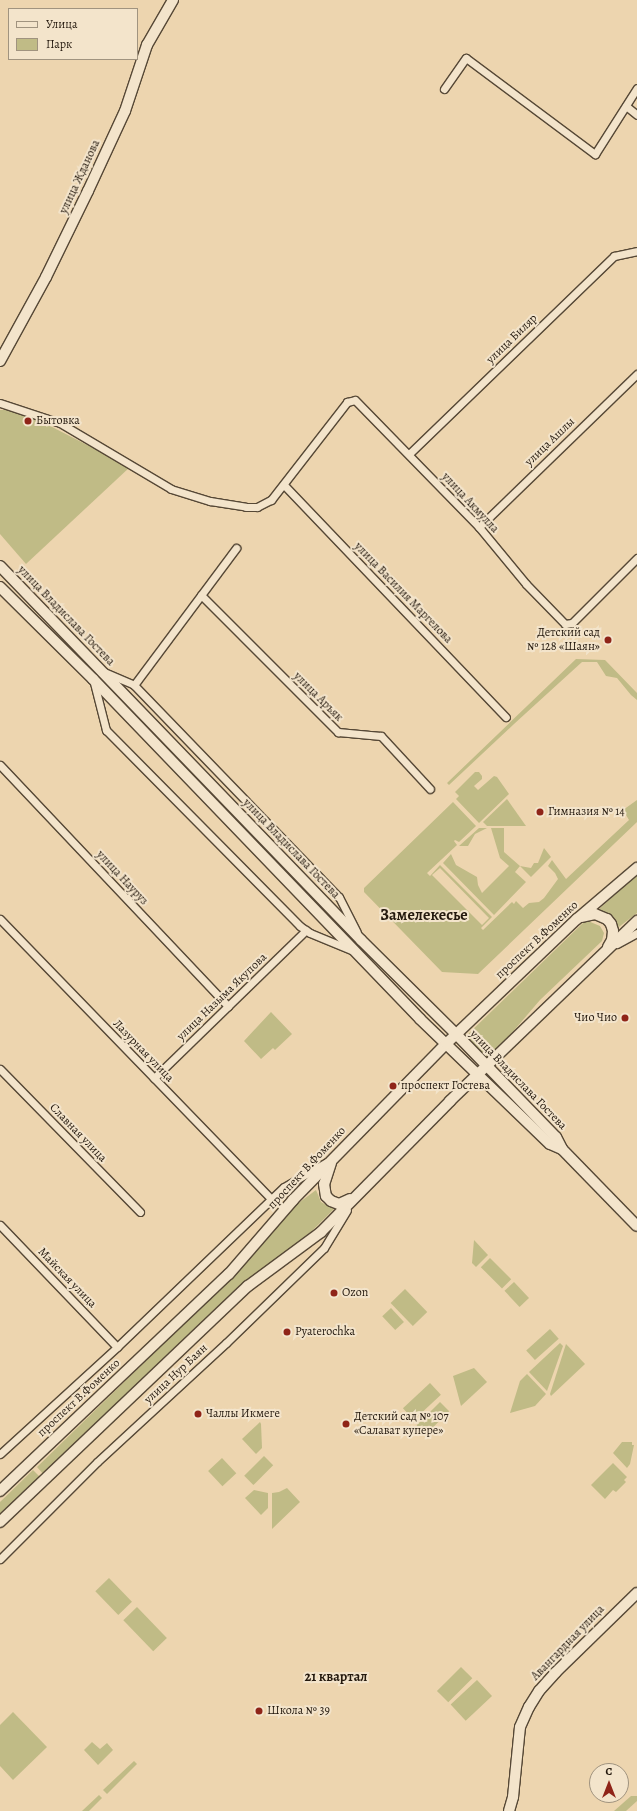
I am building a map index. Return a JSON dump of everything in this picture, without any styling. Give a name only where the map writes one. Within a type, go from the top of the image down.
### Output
[{"type":"main road","name":"улица Жданова","points":[[0,361],[46,277],[88,191],[125,111],[147,44],[174,0]]},
{"type":"main road","name":"улица Владислава Гостева","points":[[0,566],[361,940],[457,1035],[556,1137],[562,1149],[637,1226]]},
{"type":"main road","name":"улица Владислава Гостева","points":[[0,587],[93,679],[355,952],[446,1044],[550,1144],[562,1149]]},
{"type":"main road","name":"проспект В.Фоменко","points":[[0,1491],[229,1274],[293,1200],[446,1044],[576,919],[637,868]]},
{"type":"main road","points":[[576,919],[595,914],[607,919],[611,924],[613,931],[612,940],[606,950]]},
{"type":"main road","points":[[0,1522],[248,1286],[321,1232],[355,1196],[487,1066],[637,921]]},
{"type":"main road","points":[[332,1159],[324,1184],[326,1196],[331,1201],[339,1204],[355,1196]]},
{"type":"main road","name":"Авангардная улица","points":[[509,1811],[513,1797],[519,1734],[522,1720],[529,1707],[539,1691],[556,1672],[637,1593]]},
{"type":"street","points":[[444,89],[466,58],[595,154],[637,88]]},
{"type":"street","points":[[626,106],[637,115]]},
{"type":"street","name":"улица Биляр","points":[[409,454],[614,256],[637,251]]},
{"type":"street","name":"улица Ашлы","points":[[479,527],[637,374]]},
{"type":"street","name":"улица Акмулла","points":[[284,485],[346,402],[355,400],[479,527],[526,584],[565,624],[572,623],[637,558]]},
{"type":"street","points":[[0,403],[60,423],[171,489],[210,501],[246,507],[257,507],[270,500],[284,485]]},
{"type":"street","name":"улица Василия Маргелова","points":[[284,485],[506,717]]},
{"type":"street","points":[[134,685],[236,548]]},
{"type":"street","name":"улица Аръяк","points":[[201,596],[338,732],[381,736],[430,789]]},
{"type":"street","points":[[99,669],[134,685],[339,897],[361,940]]},
{"type":"street","points":[[93,679],[106,730],[306,930],[355,952]]},
{"type":"street","name":"улица Науруз","points":[[0,765],[228,1006]]},
{"type":"street","name":"Лазурная улица","points":[[0,919],[270,1199]]},
{"type":"street","name":"улица Назыма Якупова","points":[[154,1078],[306,930]]},
{"type":"street","points":[[606,950],[637,933]]},
{"type":"street","name":"Славная улица","points":[[0,1069],[140,1212]]},
{"type":"street","points":[[0,1454],[117,1347],[270,1199],[284,1187],[332,1159]]},
{"type":"street","name":"улица Нур Баян","points":[[0,1559],[97,1462],[226,1343],[324,1248],[355,1196]]},
{"type":"street","name":"Майская улица","points":[[0,1225],[117,1347]]},
{"type":"green space","points":[[0,410],[19,410],[130,467],[26,564],[0,534]]},
{"type":"green space","points":[[576,659],[605,660],[637,693],[637,700],[617,678],[606,676],[597,662],[582,662],[449,785],[447,783]]},
{"type":"green space","points":[[475,772],[479,772],[482,776],[482,779],[474,786],[478,790],[494,776],[497,777],[509,794],[479,823],[456,799],[459,796],[455,792]]},
{"type":"green space","points":[[507,799],[526,826],[487,826],[483,822]]},
{"type":"green space","points":[[637,800],[637,822],[478,974],[442,972],[364,892],[364,888],[453,802],[476,826],[459,842],[455,840],[454,841],[457,845],[427,873],[430,876],[440,865],[492,917],[481,928],[483,930],[512,902],[514,904],[516,901],[523,908],[529,903],[539,902],[544,898],[558,879],[555,873],[548,866],[552,860],[566,879],[629,820],[623,810]],"holes":[[[440,868],[489,918],[482,925],[432,875]]]},
{"type":"green space","points":[[479,828],[487,828],[475,834],[468,846],[459,846]]},
{"type":"green space","points":[[491,828],[504,828],[504,852],[520,866],[515,872],[526,882],[494,915],[443,863],[451,854],[456,865],[477,877],[478,885],[482,893],[509,866],[500,858]]},
{"type":"green space","points":[[544,848],[551,857],[531,877],[520,866],[531,868],[534,863],[538,863]]},
{"type":"green space","points":[[637,874],[637,913],[615,930],[597,911]]},
{"type":"green space","points":[[588,921],[600,926],[604,933],[602,941],[540,1000],[485,1061],[463,1039],[584,922]]},
{"type":"green space","points":[[271,1012],[292,1034],[275,1050],[273,1048],[261,1059],[244,1041]]},
{"type":"green space","points":[[316,1190],[321,1202],[334,1209],[311,1232],[246,1282],[44,1475],[37,1467],[237,1272],[292,1208]]},
{"type":"green space","points":[[474,1240],[488,1255],[476,1267],[472,1263]]},
{"type":"green space","points":[[490,1258],[511,1279],[502,1288],[481,1267]]},
{"type":"green space","points":[[514,1282],[529,1298],[519,1307],[504,1291]]},
{"type":"green space","points":[[405,1289],[427,1312],[413,1326],[391,1303]]},
{"type":"green space","points":[[391,1308],[404,1322],[395,1330],[382,1316]]},
{"type":"green space","points":[[550,1329],[559,1339],[535,1360],[526,1350]]},
{"type":"green space","points":[[560,1343],[563,1346],[547,1391],[529,1372]]},
{"type":"green space","points":[[566,1344],[585,1364],[551,1396],[550,1394]]},
{"type":"green space","points":[[474,1368],[487,1382],[461,1406],[453,1376]]},
{"type":"green space","points":[[527,1374],[546,1394],[535,1406],[510,1413],[520,1381]]},
{"type":"green space","points":[[430,1383],[441,1395],[414,1420],[403,1408]]},
{"type":"green space","points":[[440,1402],[449,1411],[426,1435],[417,1425]]},
{"type":"green space","points":[[260,1422],[262,1448],[256,1454],[242,1439]]},
{"type":"green space","points":[[622,1442],[632,1442],[632,1445],[634,1445],[630,1464],[627,1468],[613,1453]]},
{"type":"green space","points":[[264,1456],[273,1465],[253,1485],[244,1476]]},
{"type":"green space","points":[[222,1458],[236,1473],[222,1486],[208,1471]]},
{"type":"green space","points":[[613,1463],[627,1477],[624,1480],[626,1482],[616,1492],[613,1490],[605,1499],[591,1485]]},
{"type":"green space","points":[[33,1470],[41,1478],[0,1517],[0,1502]]},
{"type":"green space","points":[[287,1488],[300,1502],[272,1529],[272,1493],[279,1492]]},
{"type":"green space","points":[[254,1490],[268,1493],[268,1508],[261,1515],[245,1498]]},
{"type":"green space","points":[[109,1578],[132,1602],[118,1615],[95,1591]]},
{"type":"green space","points":[[137,1607],[167,1638],[153,1651],[123,1620]]},
{"type":"green space","points":[[461,1667],[472,1678],[448,1702],[437,1691]]},
{"type":"green space","points":[[477,1680],[492,1696],[466,1721],[451,1705]]},
{"type":"green space","points":[[13,1712],[47,1747],[13,1780],[0,1766],[0,1725]]},
{"type":"green space","points":[[92,1742],[100,1749],[107,1743],[113,1750],[98,1765],[84,1750]]},
{"type":"green space","points":[[134,1761],[137,1764],[107,1794],[103,1790]]},
{"type":"green space","points":[[99,1795],[102,1798],[89,1811],[82,1811]]},
{"type":"green space","points":[[631,1796],[637,1796],[637,1801],[626,1811],[614,1811],[623,1803],[629,1803],[629,1798]]},
{"type":"place","name":"Бытовка","points":[[28,421]]},
{"type":"place","name":"Детский сад № 128 «Шаян»","points":[[608,640]]},
{"type":"place","name":"Гимназия № 14","points":[[540,812]]},
{"type":"place","name":"Чио Чио","points":[[625,1018]]},
{"type":"place","name":"проспект Гостева","points":[[393,1086]]},
{"type":"place","name":"Ozon","points":[[334,1293]]},
{"type":"place","name":"Pyaterochka","points":[[287,1332]]},
{"type":"place","name":"Чаллы Икмеге","points":[[198,1414]]},
{"type":"place","name":"Детский сад № 107 «Салават купере»","points":[[346,1424]]},
{"type":"place","name":"Школа № 39","points":[[259,1711]]},
{"type":"district","name":"Замелекесье","points":[[424,915]]},
{"type":"district","name":"21 квартал","points":[[336,1677]]}]
